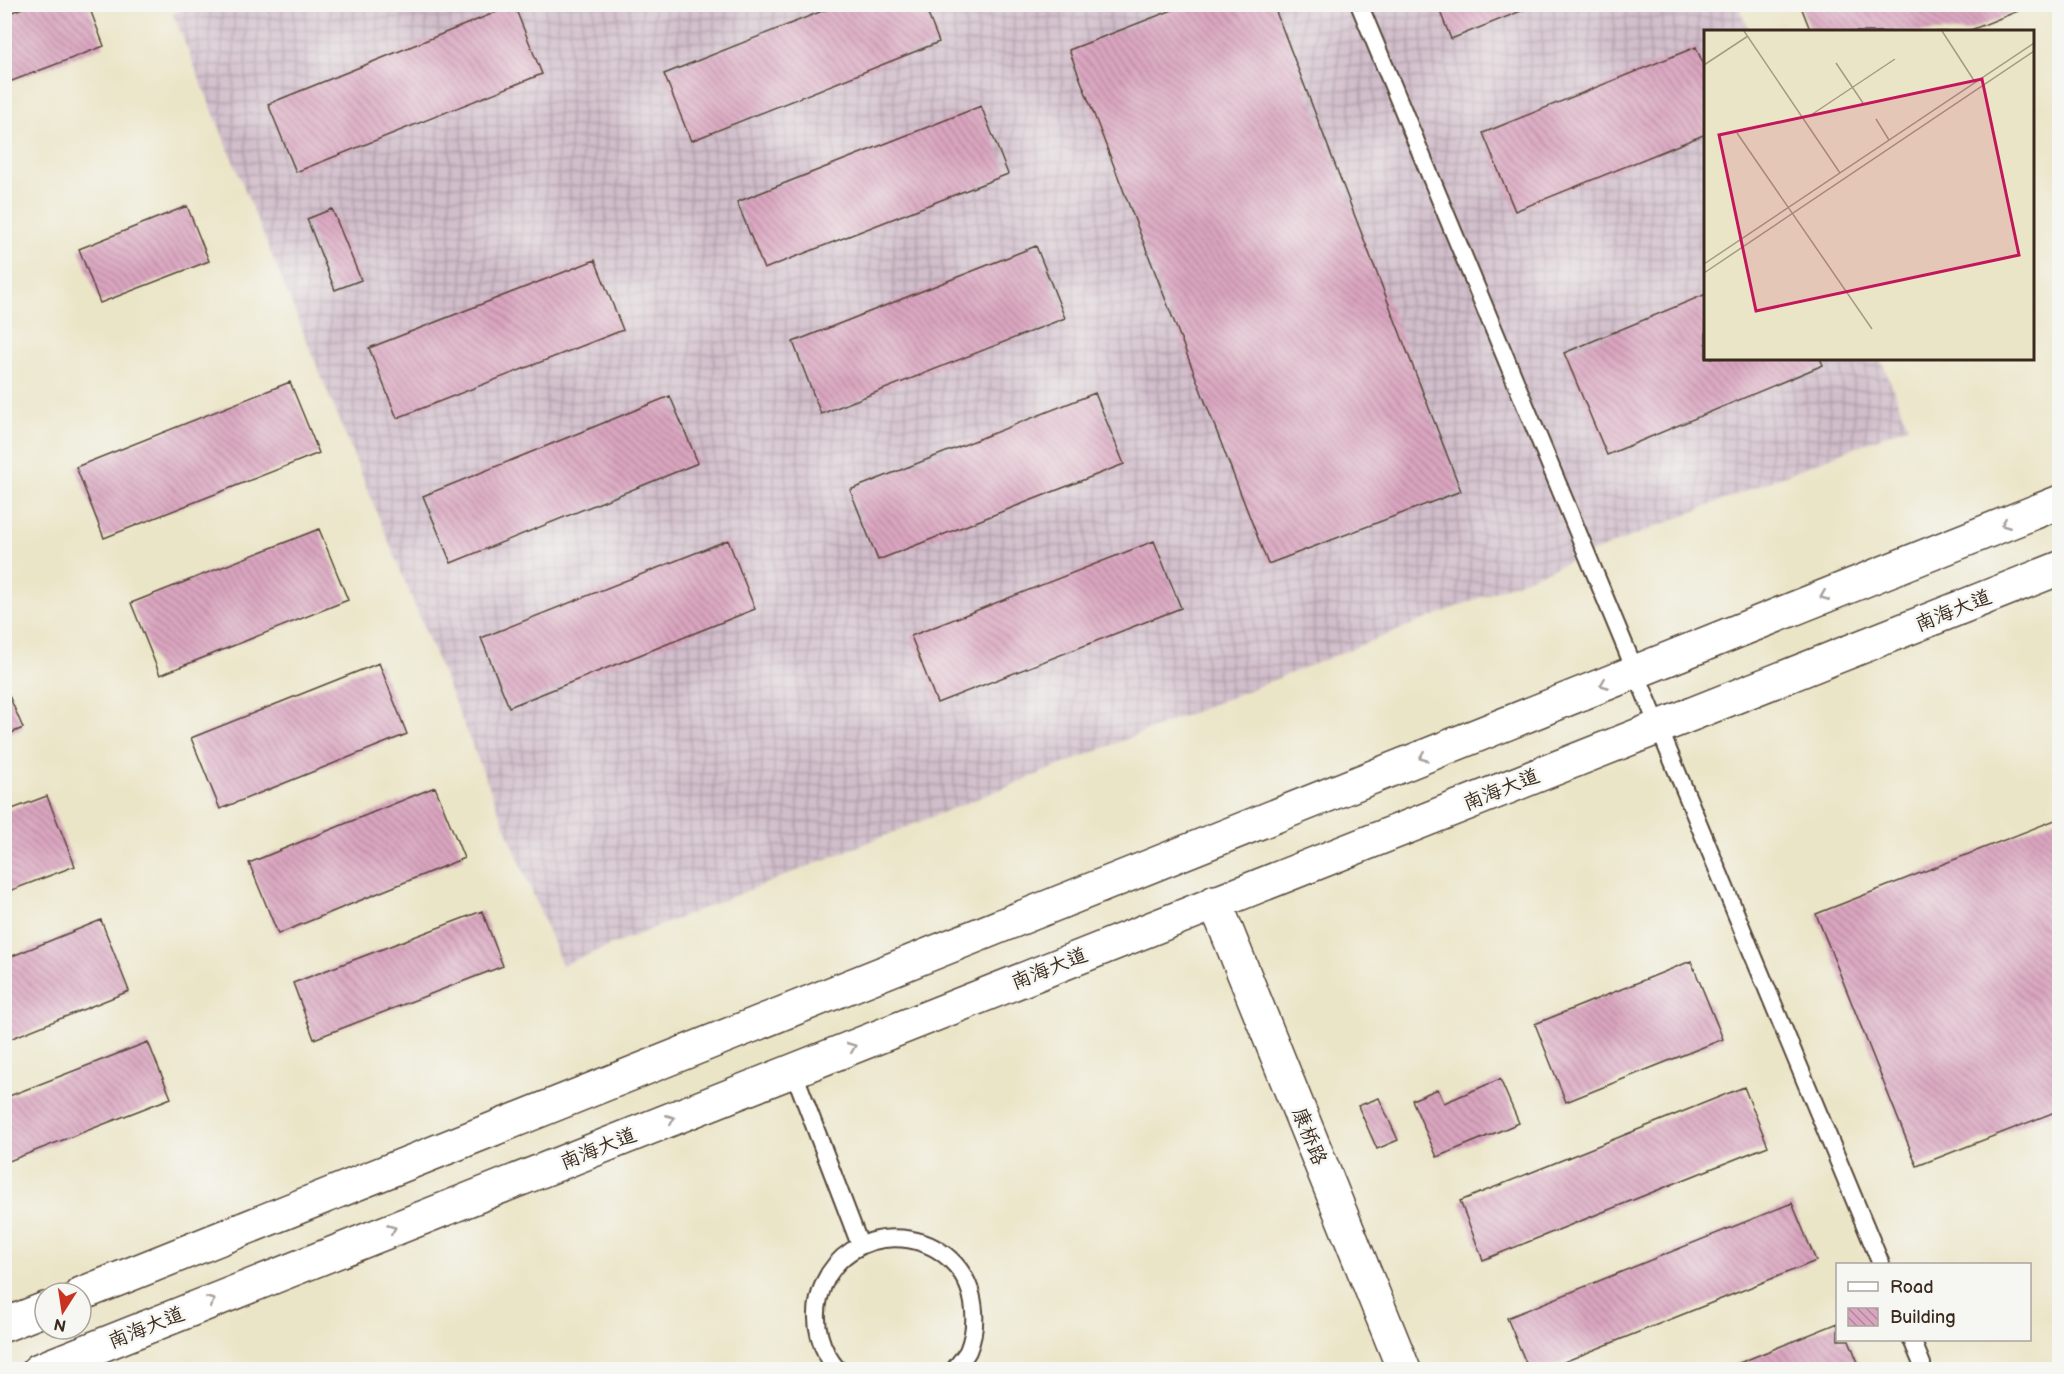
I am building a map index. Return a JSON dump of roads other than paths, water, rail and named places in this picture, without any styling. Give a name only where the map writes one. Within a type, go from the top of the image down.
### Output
[{"type":"main road","points":[[93,1289],[2060,502]]},
{"type":"main road","name":"南海大道","points":[[50,1368],[1215,902],[2060,568]]},
{"type":"main road","name":"康桥路","points":[[1215,902],[1404,1370]]},
{"type":"main road","points":[[4,1325],[33,1314]]},
{"type":"lane","points":[[1359,4],[1881,1263]]},
{"type":"lane","points":[[794,1070],[860,1245]]},
{"type":"lane","points":[[838,1370],[830,1361],[819,1337],[816,1310],[823,1284],[838,1261],[860,1245],[887,1237],[915,1239],[941,1250],[961,1271],[973,1296],[975,1324],[968,1351],[954,1370]]},
{"type":"lane","points":[[1912,1341],[1922,1364]]}]
